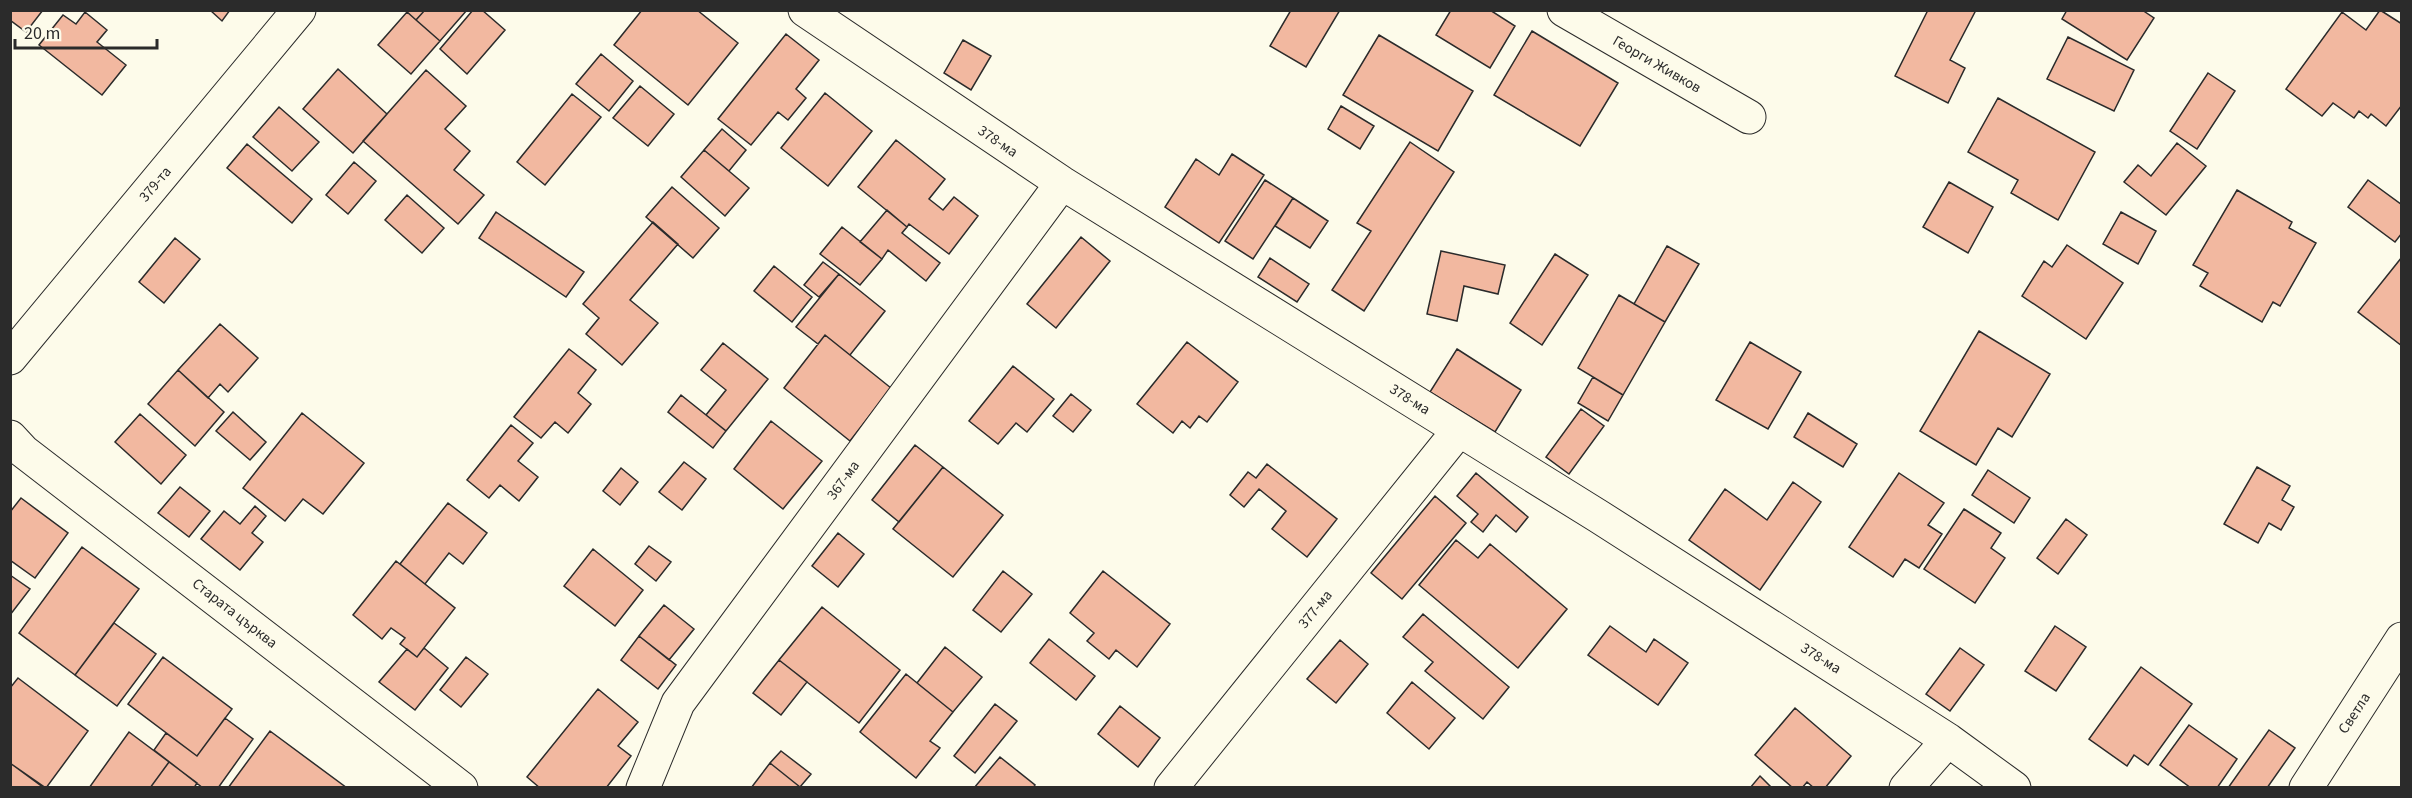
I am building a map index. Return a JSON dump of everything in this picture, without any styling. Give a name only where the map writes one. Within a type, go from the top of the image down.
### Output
[{"type":"street","name":"379-та","points":[[10,358],[299,10]]},
{"type":"street","name":"378-ма","points":[[805,10],[1062,183],[1459,430],[1948,740],[2014,788]]},
{"type":"street","name":"Георги Живков","points":[[1564,10],[1749,117]]},
{"type":"street","name":"367-ма","points":[[642,788],[678,703],[1062,183]]},
{"type":"street","name":"377-ма","points":[[1171,788],[1459,430]]},
{"type":"street","name":"Старата църква","points":[[10,437],[42,465],[461,788]]},
{"type":"street","name":"Светла","points":[[2306,788],[2402,639]]},
{"type":"street","points":[[1906,788],[1948,740]]},
{"type":"building","points":[[10,10],[43,10],[26,32],[10,20]]},
{"type":"building","points":[[210,10],[230,10],[222,21]]},
{"type":"building","points":[[405,10],[425,10],[416,20]]},
{"type":"building","points":[[425,10],[467,10],[440,41],[416,20]]},
{"type":"building","points":[[473,10],[482,10],[505,30],[467,74],[440,49]]},
{"type":"building","points":[[642,10],[697,10],[738,43],[688,105],[614,45]]},
{"type":"building","points":[[1291,10],[1340,10],[1306,67],[1270,46]]},
{"type":"building","points":[[1451,10],[1490,10],[1515,26],[1490,68],[1436,35]]},
{"type":"building","points":[[1928,10],[1976,10],[1950,60],[1965,68],[1948,103],[1895,76]]},
{"type":"building","points":[[2067,10],[2142,10],[2154,18],[2127,60],[2062,19]]},
{"type":"building","points":[[2380,10],[2402,24],[2402,105],[2386,126],[2371,114],[2368,118],[2359,111],[2354,118],[2333,103],[2322,116],[2286,89],[2342,12],[2366,30]]},
{"type":"building","points":[[85,12],[107,30],[97,42],[126,65],[102,95],[39,45],[63,15],[76,24]]},
{"type":"building","points":[[407,12],[440,41],[411,74],[378,45]]},
{"type":"building","points":[[1532,31],[1618,83],[1580,146],[1494,95]]},
{"type":"building","points":[[786,34],[819,60],[796,89],[806,98],[788,120],[778,112],[751,145],[718,119]]},
{"type":"building","points":[[1379,35],[1473,91],[1438,151],[1343,95]]},
{"type":"building","points":[[2068,37],[2134,70],[2114,111],[2047,79]]},
{"type":"building","points":[[963,40],[991,56],[971,90],[944,73]]},
{"type":"building","points":[[601,54],[633,81],[609,111],[576,84]]},
{"type":"building","points":[[338,69],[387,114],[353,153],[303,109]]},
{"type":"building","points":[[426,70],[466,106],[445,129],[470,151],[454,170],[484,195],[458,224],[363,141]]},
{"type":"building","points":[[2208,73],[2235,91],[2197,149],[2170,131]]},
{"type":"building","points":[[640,86],[674,114],[648,146],[613,118]]},
{"type":"building","points":[[825,93],[872,131],[828,186],[781,148]]},
{"type":"building","points":[[572,94],[601,117],[545,185],[517,162]]},
{"type":"building","points":[[1998,98],[2095,152],[2058,220],[2011,193],[2018,180],[1968,152]]},
{"type":"building","points":[[1341,106],[1374,126],[1360,149],[1328,129]]},
{"type":"building","points":[[279,107],[319,142],[292,171],[253,137]]},
{"type":"building","points":[[722,129],[746,150],[729,171],[704,150]]},
{"type":"building","points":[[896,140],[945,179],[929,199],[943,210],[954,197],[978,216],[949,254],[909,224],[907,227],[858,187]]},
{"type":"building","points":[[1410,142],[1454,172],[1364,311],[1332,290],[1371,231],[1357,223]]},
{"type":"building","points":[[2177,143],[2206,166],[2166,215],[2124,182],[2138,165],[2151,176]]},
{"type":"building","points":[[247,144],[312,199],[292,223],[227,168]]},
{"type":"building","points":[[704,150],[749,188],[725,216],[681,177]]},
{"type":"building","points":[[1232,154],[1264,175],[1219,243],[1165,207],[1196,159],[1219,175]]},
{"type":"building","points":[[354,162],[376,181],[348,214],[326,195]]},
{"type":"building","points":[[1265,180],[1293,198],[1253,259],[1225,241]]},
{"type":"building","points":[[2368,180],[2402,205],[2402,233],[2395,242],[2348,207]]},
{"type":"building","points":[[1949,182],[1993,207],[1968,253],[1923,227]]},
{"type":"building","points":[[672,187],[719,228],[693,258],[646,217]]},
{"type":"building","points":[[2237,190],[2292,222],[2289,228],[2316,243],[2280,306],[2273,302],[2262,322],[2200,286],[2208,273],[2193,265]]},
{"type":"building","points":[[407,195],[444,228],[422,253],[385,220]]},
{"type":"building","points":[[1293,198],[1328,221],[1310,248],[1275,226]]},
{"type":"building","points":[[887,210],[907,227],[902,233],[940,263],[926,281],[888,250],[882,259],[860,242]]},
{"type":"building","points":[[496,212],[584,272],[566,297],[479,238]]},
{"type":"building","points":[[2121,212],[2156,231],[2138,264],[2103,244]]},
{"type":"building","points":[[653,222],[678,244],[630,300],[658,323],[622,365],[586,334],[599,318],[583,304]]},
{"type":"building","points":[[842,227],[882,259],[860,285],[820,254]]},
{"type":"building","points":[[1081,237],[1110,261],[1056,328],[1027,304]]},
{"type":"building","points":[[175,238],[200,259],[164,303],[139,282]]},
{"type":"building","points":[[2067,245],[2123,283],[2086,339],[2022,296],[2044,261],[2052,267]]},
{"type":"building","points":[[1667,246],[1699,264],[1665,322],[1634,304]]},
{"type":"building","points":[[1441,251],[1505,265],[1498,294],[1464,286],[1457,321],[1427,314]]},
{"type":"building","points":[[1555,254],[1588,275],[1542,345],[1510,323]]},
{"type":"building","points":[[2402,257],[2402,346],[2358,312]]},
{"type":"building","points":[[1270,258],[1309,284],[1297,302],[1258,277]]},
{"type":"building","points":[[823,262],[839,274],[819,297],[804,285]]},
{"type":"building","points":[[774,266],[812,297],[792,322],[754,291]]},
{"type":"building","points":[[839,274],[885,311],[850,355],[825,335],[818,344],[796,327]]},
{"type":"building","points":[[1619,295],[1665,322],[1623,395],[1578,368]]},
{"type":"building","points":[[220,324],[258,358],[228,392],[220,384],[208,398],[178,370]]},
{"type":"building","points":[[1979,331],[2050,374],[2012,437],[1998,428],[1976,465],[1920,431]]},
{"type":"building","points":[[825,335],[891,388],[850,441],[784,388]]},
{"type":"building","points":[[1187,342],[1238,382],[1207,422],[1199,416],[1190,428],[1182,421],[1173,433],[1137,404]]},
{"type":"building","points":[[1750,342],[1801,372],[1768,429],[1716,400]]},
{"type":"building","points":[[723,343],[768,379],[726,431],[706,415],[726,390],[701,370]]},
{"type":"building","points":[[569,349],[596,370],[578,393],[591,404],[568,433],[555,422],[541,438],[514,417]]},
{"type":"building","points":[[1457,349],[1521,390],[1495,432],[1430,392]]},
{"type":"building","points":[[1013,366],[1054,399],[1027,432],[1016,423],[998,444],[969,421]]},
{"type":"building","points":[[178,370],[224,412],[195,446],[148,404]]},
{"type":"building","points":[[1593,377],[1623,395],[1608,421],[1578,403]]},
{"type":"building","points":[[1071,394],[1091,410],[1073,432],[1053,416]]},
{"type":"building","points":[[681,395],[726,431],[713,448],[668,412]]},
{"type":"building","points":[[1581,409],[1604,426],[1569,474],[1546,457]]},
{"type":"building","points":[[233,412],[266,442],[250,460],[216,431]]},
{"type":"building","points":[[302,413],[364,463],[323,514],[303,499],[285,521],[243,488]]},
{"type":"building","points":[[1808,413],[1857,444],[1843,467],[1794,437]]},
{"type":"building","points":[[140,414],[186,455],[161,484],[115,442]]},
{"type":"building","points":[[771,421],[822,461],[783,509],[734,469]]},
{"type":"building","points":[[511,425],[533,443],[518,461],[538,477],[519,501],[500,485],[489,498],[467,480]]},
{"type":"building","points":[[915,445],[943,467],[899,522],[872,500]]},
{"type":"building","points":[[684,462],[706,479],[682,510],[659,492]]},
{"type":"building","points":[[1267,464],[1337,519],[1307,557],[1272,529],[1286,511],[1259,489],[1244,507],[1230,495],[1248,472],[1256,478]]},
{"type":"building","points":[[943,467],[1003,515],[953,577],[893,529]]},
{"type":"building","points":[[2257,467],[2290,486],[2282,500],[2294,507],[2281,530],[2269,523],[2258,543],[2224,524]]},
{"type":"building","points":[[621,468],[638,482],[620,505],[603,491]]},
{"type":"building","points":[[1988,470],[2030,498],[2014,523],[1972,495]]},
{"type":"building","points":[[1476,473],[1528,517],[1516,532],[1496,515],[1483,532],[1471,522],[1478,514],[1457,496]]},
{"type":"building","points":[[1899,473],[1944,503],[1928,525],[1942,534],[1919,568],[1905,559],[1893,577],[1849,547]]},
{"type":"building","points":[[1793,482],[1821,502],[1760,590],[1689,540],[1725,489],[1767,520]]},
{"type":"building","points":[[180,487],[210,511],[189,537],[158,513]]},
{"type":"building","points":[[1435,496],[1466,523],[1402,599],[1371,573]]},
{"type":"building","points":[[21,498],[68,533],[35,578],[10,560],[10,512]]},
{"type":"building","points":[[448,503],[487,533],[463,564],[449,553],[425,584],[400,564]]},
{"type":"building","points":[[255,506],[266,516],[252,533],[263,542],[240,570],[201,539],[224,511],[240,524]]},
{"type":"building","points":[[1964,509],[2001,533],[1991,548],[2005,558],[1975,603],[1924,569]]},
{"type":"building","points":[[2066,519],[2087,535],[2058,574],[2037,558]]},
{"type":"building","points":[[838,533],[864,554],[838,587],[812,566]]},
{"type":"building","points":[[1456,540],[1478,558],[1490,544],[1567,609],[1518,668],[1419,585]]},
{"type":"building","points":[[649,546],[671,562],[656,581],[635,564]]},
{"type":"building","points":[[82,547],[139,589],[75,675],[19,633]]},
{"type":"building","points":[[593,549],[643,590],[615,626],[564,586]]},
{"type":"building","points":[[396,561],[455,608],[417,657],[400,644],[405,638],[391,628],[382,639],[353,615]]},
{"type":"building","points":[[1003,571],[1032,594],[1001,632],[973,610]]},
{"type":"building","points":[[1103,571],[1170,624],[1137,667],[1116,650],[1109,659],[1087,641],[1094,633],[1070,613]]},
{"type":"building","points":[[10,575],[30,589],[10,615]]},
{"type":"building","points":[[664,605],[694,629],[669,660],[639,636]]},
{"type":"building","points":[[822,607],[900,670],[859,723],[779,660]]},
{"type":"building","points":[[1423,614],[1509,687],[1483,719],[1425,671],[1433,662],[1403,637]]},
{"type":"building","points":[[114,623],[156,654],[117,706],[75,675]]},
{"type":"building","points":[[1610,626],[1646,652],[1654,639],[1688,663],[1658,705],[1588,655]]},
{"type":"building","points":[[2055,626],[2086,647],[2056,691],[2025,671]]},
{"type":"building","points":[[639,636],[676,665],[658,689],[621,660]]},
{"type":"building","points":[[1049,639],[1095,676],[1076,700],[1030,663]]},
{"type":"building","points":[[1340,640],[1368,664],[1336,703],[1307,679]]},
{"type":"building","points":[[945,647],[982,677],[953,712],[917,683]]},
{"type":"building","points":[[424,648],[448,668],[415,710],[379,682],[407,649],[417,657]]},
{"type":"building","points":[[1960,648],[1984,665],[1950,711],[1926,694]]},
{"type":"building","points":[[163,657],[232,709],[197,756],[128,704]]},
{"type":"building","points":[[466,657],[488,674],[461,707],[440,690]]},
{"type":"building","points":[[779,660],[807,682],[781,715],[753,693]]},
{"type":"building","points":[[2141,667],[2192,704],[2148,765],[2134,755],[2127,766],[2089,739]]},
{"type":"building","points":[[906,674],[953,712],[930,741],[940,748],[916,778],[860,732]]},
{"type":"building","points":[[18,678],[88,731],[46,788],[10,763],[10,688]]},
{"type":"building","points":[[1412,682],[1455,718],[1429,749],[1387,713]]},
{"type":"building","points":[[598,689],[638,722],[618,746],[631,756],[606,788],[540,788],[527,777]]},
{"type":"building","points":[[995,704],[1017,721],[975,773],[954,756]]},
{"type":"building","points":[[1120,706],[1160,738],[1138,767],[1098,734]]},
{"type":"building","points":[[1795,708],[1851,756],[1825,788],[1814,788],[1807,782],[1802,788],[1793,788],[1755,755]]},
{"type":"building","points":[[225,718],[253,739],[218,788],[203,788],[154,750],[166,733],[197,756]]},
{"type":"building","points":[[2189,725],[2237,759],[2217,788],[2191,788],[2160,765]]},
{"type":"building","points":[[2269,730],[2295,748],[2267,788],[2228,788]]},
{"type":"building","points":[[270,731],[347,788],[228,788]]},
{"type":"building","points":[[129,732],[169,762],[150,788],[89,788]]},
{"type":"building","points":[[781,751],[811,774],[800,787],[770,763]]},
{"type":"building","points":[[1000,757],[1035,785],[1033,788],[974,788]]},
{"type":"building","points":[[169,762],[197,783],[194,788],[150,788]]},
{"type":"building","points":[[10,763],[44,788],[10,788]]},
{"type":"building","points":[[770,763],[800,787],[800,788],[751,788]]},
{"type":"building","points":[[1760,776],[1772,788],[1750,788]]}]
